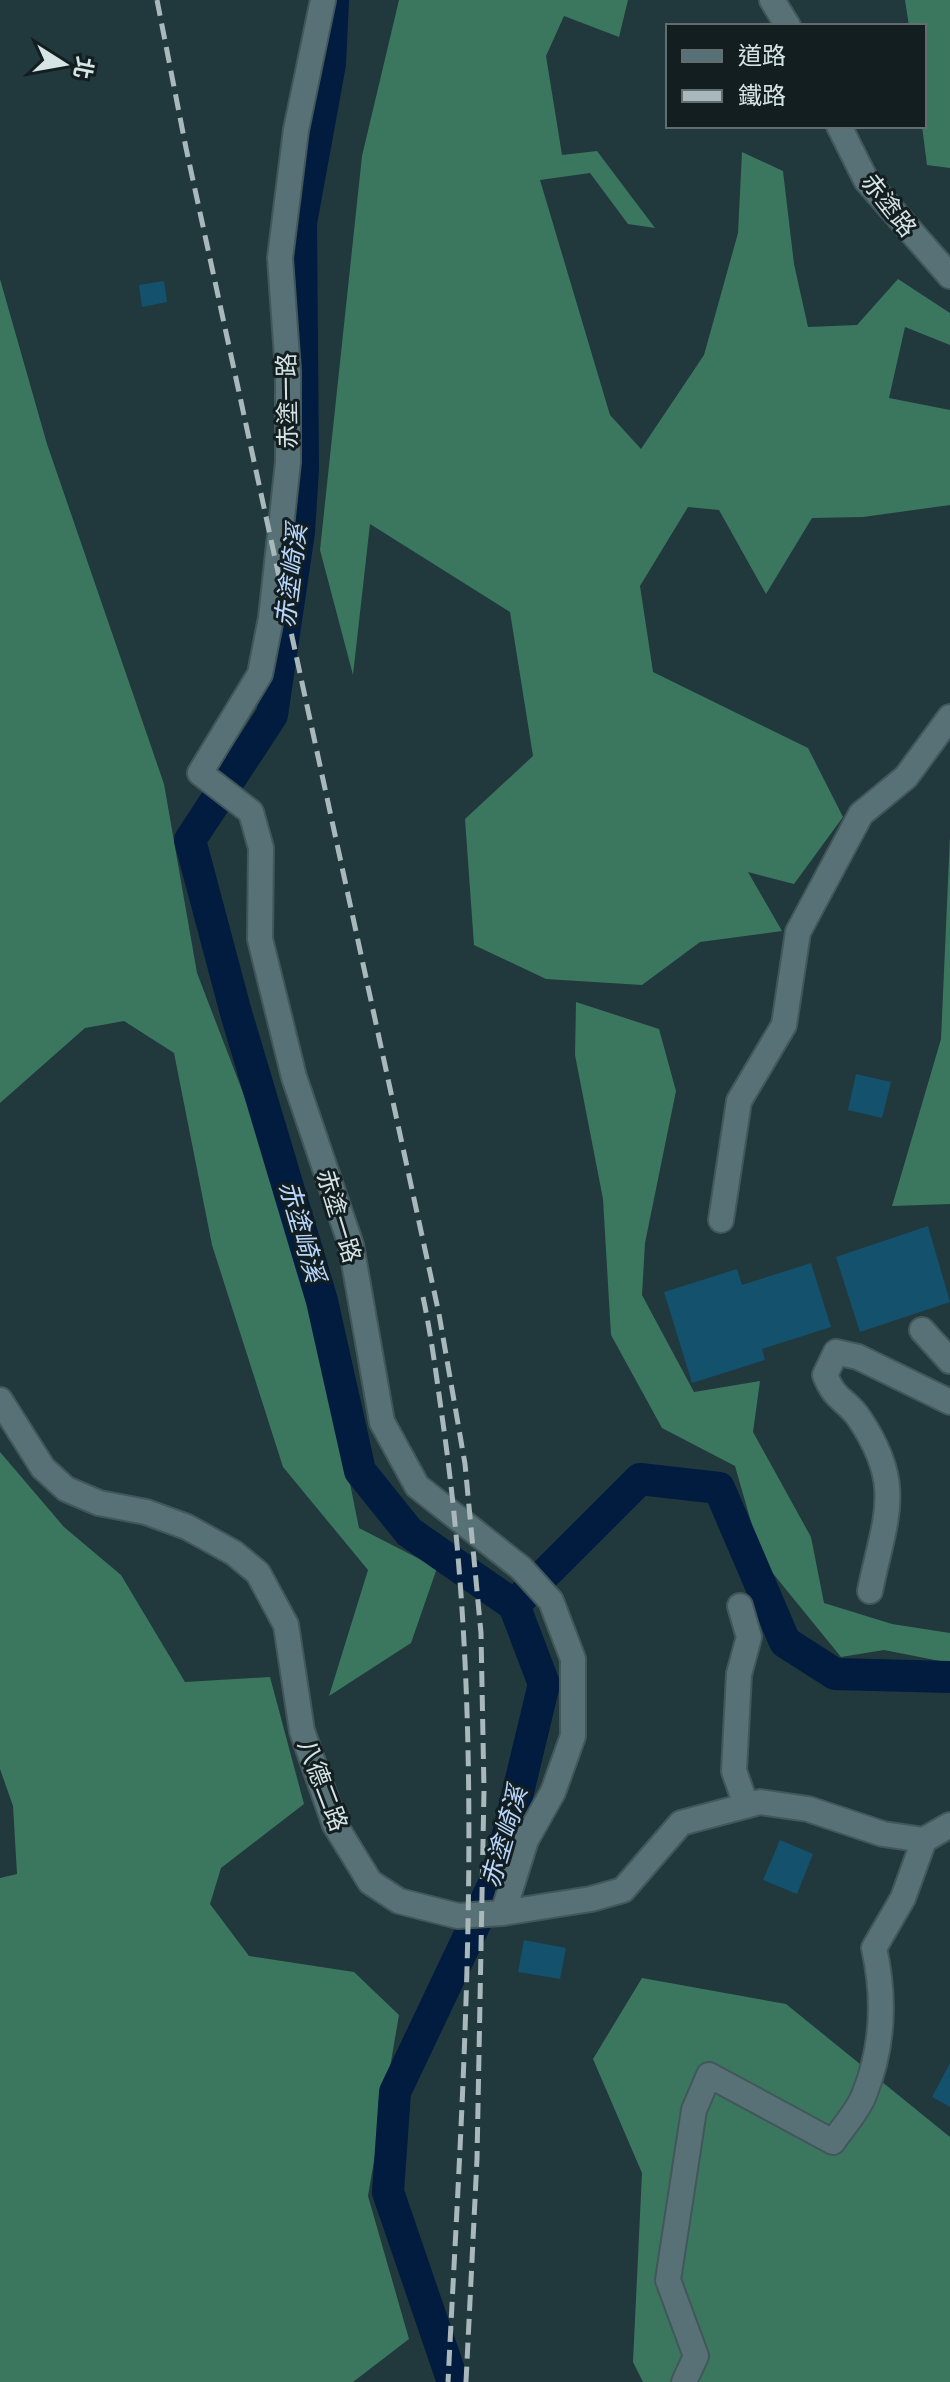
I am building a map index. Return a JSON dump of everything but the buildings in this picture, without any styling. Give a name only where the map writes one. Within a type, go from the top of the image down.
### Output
[{"type":"street","name":"赤塗一路","points":[[323,0],[296,130],[280,258],[288,371],[288,462],[271,618],[260,674],[200,773],[251,812],[261,848],[260,939],[294,1077],[351,1245],[382,1422],[417,1486],[521,1568],[551,1601],[573,1659],[573,1736],[553,1792],[526,1840],[502,1913]]},
{"type":"street","points":[[772,0],[787,24]]},
{"type":"street","name":"赤塗路","points":[[840,128],[866,180],[950,276]]},
{"type":"street","points":[[721,1220],[739,1101],[784,1025],[798,932],[861,814],[906,777],[950,717]]},
{"type":"street","points":[[922,1330],[950,1361]]},
{"type":"street","points":[[870,1591],[891,1490],[882,1456],[857,1414],[832,1393],[825,1375],[836,1352],[858,1357],[950,1402]]},
{"type":"street","name":"八德二路","points":[[0,1400],[43,1468],[66,1489],[99,1503],[146,1512],[187,1527],[234,1553],[258,1573],[286,1625],[302,1731],[335,1825],[370,1882],[399,1901],[458,1916],[577,1902],[623,1890],[681,1823],[760,1802],[808,1809],[883,1834],[924,1840]]},
{"type":"street","points":[[740,1606],[749,1637],[739,1674],[734,1771],[746,1805]]},
{"type":"street","points":[[684,2382],[696,2356],[668,2280],[694,2110],[709,2075],[833,2142],[863,2097],[879,2041],[882,1984],[874,1948],[903,1898],[924,1840],[950,1825]]},
{"type":"green space","points":[[399,0],[628,0],[619,37],[564,16],[546,56],[562,155],[597,151],[655,228],[628,224],[590,173],[540,180],[610,415],[641,449],[704,355],[738,233],[742,152],[783,171],[794,264],[808,327],[857,325],[898,279],[950,313],[950,345],[905,327],[889,398],[950,410],[950,505],[863,517],[812,518],[766,594],[719,510],[688,507],[640,586],[653,672],[808,748],[843,817],[794,884],[748,872],[782,931],[700,942],[642,985],[546,979],[474,945],[465,819],[533,756],[510,612],[370,524],[353,675],[320,550],[362,156]]},
{"type":"green space","points":[[905,0],[950,0],[950,168],[927,165],[922,128],[926,128],[926,24],[909,24]]},
{"type":"green space","points":[[0,279],[47,444],[164,784],[197,973],[302,1246],[359,1528],[437,1568],[411,1643],[329,1696],[368,1570],[283,1467],[212,1245],[174,1053],[124,1021],[85,1028],[0,1103]]},
{"type":"green space","points":[[950,836],[950,1204],[892,1206],[941,1039]]},
{"type":"green space","points":[[576,1002],[659,1029],[676,1091],[645,1243],[642,1295],[694,1392],[760,1381],[753,1432],[811,1537],[824,1603],[892,1624],[950,1633],[950,1663],[884,1650],[841,1657],[762,1560],[735,1466],[662,1428],[611,1335],[603,1199],[575,1055]]},
{"type":"green space","points":[[0,1452],[64,1527],[121,1575],[185,1682],[270,1677],[304,1804],[221,1868],[210,1904],[249,1956],[354,1972],[399,2015],[368,2196],[409,2339],[353,2382],[0,2382],[0,1878],[17,1874],[13,1806],[0,1769]]},
{"type":"green space","points":[[642,1978],[786,2004],[950,2137],[950,2382],[643,2382],[633,2362],[642,2173],[593,2059]]},
{"type":"waterway","name":"赤塗崎溪","points":[[333,0],[330,64],[301,223],[303,469],[299,532],[272,715],[190,840],[236,1013],[322,1301],[360,1471],[409,1532],[514,1605],[544,1684],[498,1875],[395,2092],[388,2192],[453,2382]]},
{"type":"waterway","points":[[514,1605],[640,1479],[719,1488],[785,1642],[835,1674],[950,1677]]},
{"type":"railway","points":[[157,0],[186,148],[439,1314],[465,1464],[481,1633],[484,1790],[477,2159],[466,2382]]},
{"type":"railway","points":[[423,1297],[443,1423],[457,1542],[469,1782],[465,2022],[448,2382]]}]
